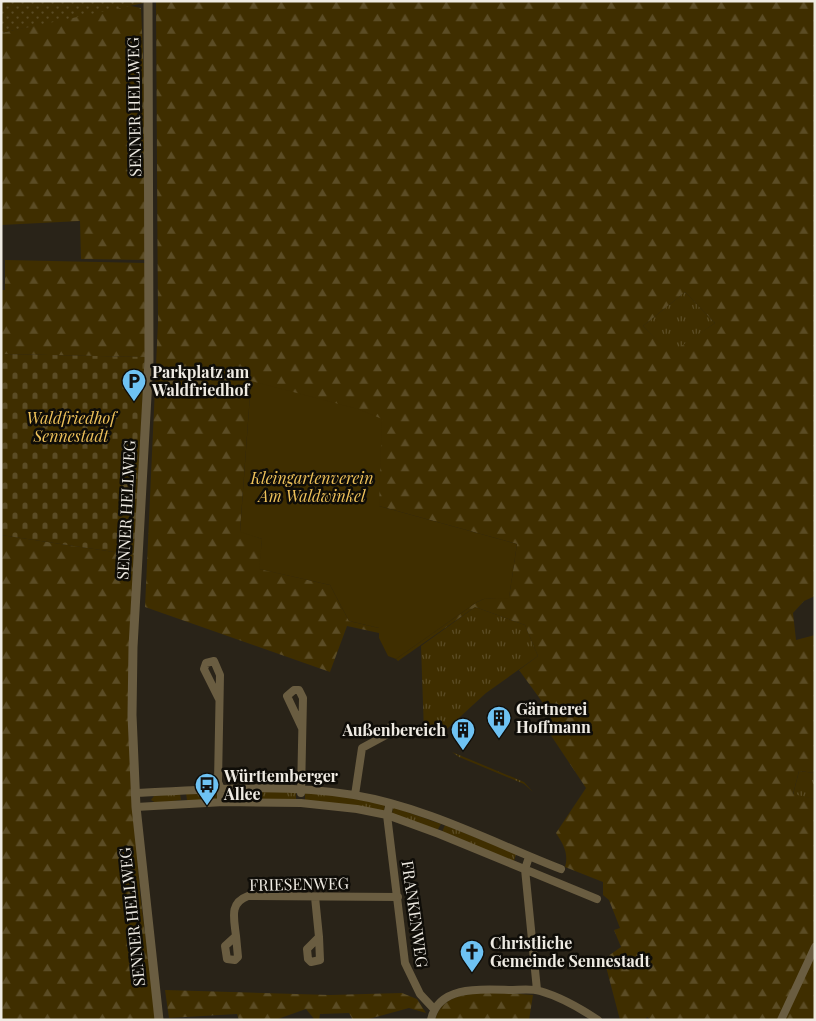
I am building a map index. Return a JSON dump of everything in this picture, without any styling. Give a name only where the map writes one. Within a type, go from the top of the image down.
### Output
[{"type":"street","name":"SENNER HELLWEG","points":[[148,1],[149,350],[132,687],[136,807],[159,1020]]},
{"type":"street","points":[[219,698],[218,782],[221,789],[222,802]]},
{"type":"street","points":[[355,795],[362,748],[388,734],[392,728],[391,726]]},
{"type":"street","points":[[301,803],[302,728]]},
{"type":"street","points":[[135,794],[221,789],[301,790],[355,795],[418,811],[561,869]]},
{"type":"street","points":[[136,807],[222,802],[301,803],[357,809],[387,816],[439,834],[597,899]]},
{"type":"street","points":[[387,816],[390,803]]},
{"type":"street","name":"FRANKENWEG","points":[[387,816],[405,963],[414,985],[434,1009]]},
{"type":"street","points":[[529,857],[525,869],[537,990]]},
{"type":"street","name":"FRIESENWEG","points":[[236,936],[234,909],[241,898],[248,896],[398,897]]},
{"type":"street","points":[[315,897],[319,938]]},
{"type":"street","points":[[781,1020],[815,947]]},
{"type":"street","points":[[431,1020],[434,1009],[451,995],[466,990],[537,990],[571,1004],[598,1020]]},
{"type":"green space","points":[[1,1],[144,1],[144,3],[1,33]]},
{"type":"green space","points":[[156,1],[815,1],[815,596],[804,601],[793,613],[796,640],[815,635],[815,773],[799,771],[793,794],[815,799],[815,1020],[651,1020],[647,1017],[645,1020],[620,1020],[604,959],[621,947],[614,930],[620,928],[609,900],[603,895],[603,882],[565,867],[566,853],[556,833],[586,788],[550,734],[551,714],[519,670],[538,656],[525,625],[475,607],[398,661],[396,659],[477,602],[484,599],[509,597],[517,544],[379,506],[251,381],[240,531],[262,539],[260,569],[330,585],[349,621],[379,628],[379,633],[347,626],[330,672],[145,607],[158,322]],"holes":[[[685,292],[715,323],[671,353],[643,326]]]},
{"type":"green space","points":[[126,5],[141,8],[144,78],[146,260],[81,259],[80,221],[1,225],[1,33]]},
{"type":"green space","points":[[5,260],[146,263],[145,357],[1,354],[1,290],[5,290]]},
{"type":"green space","points":[[685,292],[715,323],[671,354],[643,326]]},
{"type":"green space","name":"Waldfriedhof Sennestadt","points":[[1,354],[145,357],[134,555],[1,535]]},
{"type":"green space","name":"Kleingartenverein Am Waldwinkel","points":[[251,381],[358,409],[382,419],[379,506],[517,544],[509,598],[484,599],[477,602],[396,659],[388,656],[379,638],[379,628],[349,621],[330,585],[259,569],[262,539],[240,532]]},
{"type":"green space","points":[[1,535],[134,555],[129,740],[140,893],[156,1020],[1,1020]]},
{"type":"green space","points":[[475,607],[525,625],[538,656],[486,693],[436,739],[424,732],[421,646]]},
{"type":"green space","points":[[452,752],[524,782],[533,792],[524,784],[459,757]]},
{"type":"green space","points":[[799,771],[815,773],[815,799],[793,795]]},
{"type":"green space","points":[[217,792],[217,800],[187,800],[186,793]]},
{"type":"green space","points":[[230,792],[296,792],[296,800],[230,800]]},
{"type":"green space","points":[[180,793],[181,800],[156,803],[151,800],[154,796]]},
{"type":"green space","points":[[305,793],[331,795],[385,804],[384,812],[305,800]]},
{"type":"green space","points":[[393,807],[441,824],[437,831],[392,814]]},
{"type":"green space","points":[[445,825],[516,854],[514,861],[442,832]]},
{"type":"green space","points":[[165,990],[330,995],[402,993],[417,999],[426,1013],[409,1008],[365,1020],[353,1020],[349,1013],[320,1014],[319,1020],[315,1020],[306,1009],[275,1020],[239,1020],[237,1014],[169,1018]]},
{"type":"green space","points":[[508,993],[533,995],[529,1020],[435,1020],[447,1002],[455,998],[476,994]]},
{"type":"place","name":"Parkplatz am Waldfriedhof","points":[[134,402]]},
{"type":"place","name":"Gärtnerei Hoffmann","points":[[499,739]]},
{"type":"place","name":"Außenbereich","points":[[463,751]]},
{"type":"place","name":"Württemberger Allee","points":[[207,806]]},
{"type":"place","name":"Christliche Gemeinde Sennestadt","points":[[472,973]]}]
